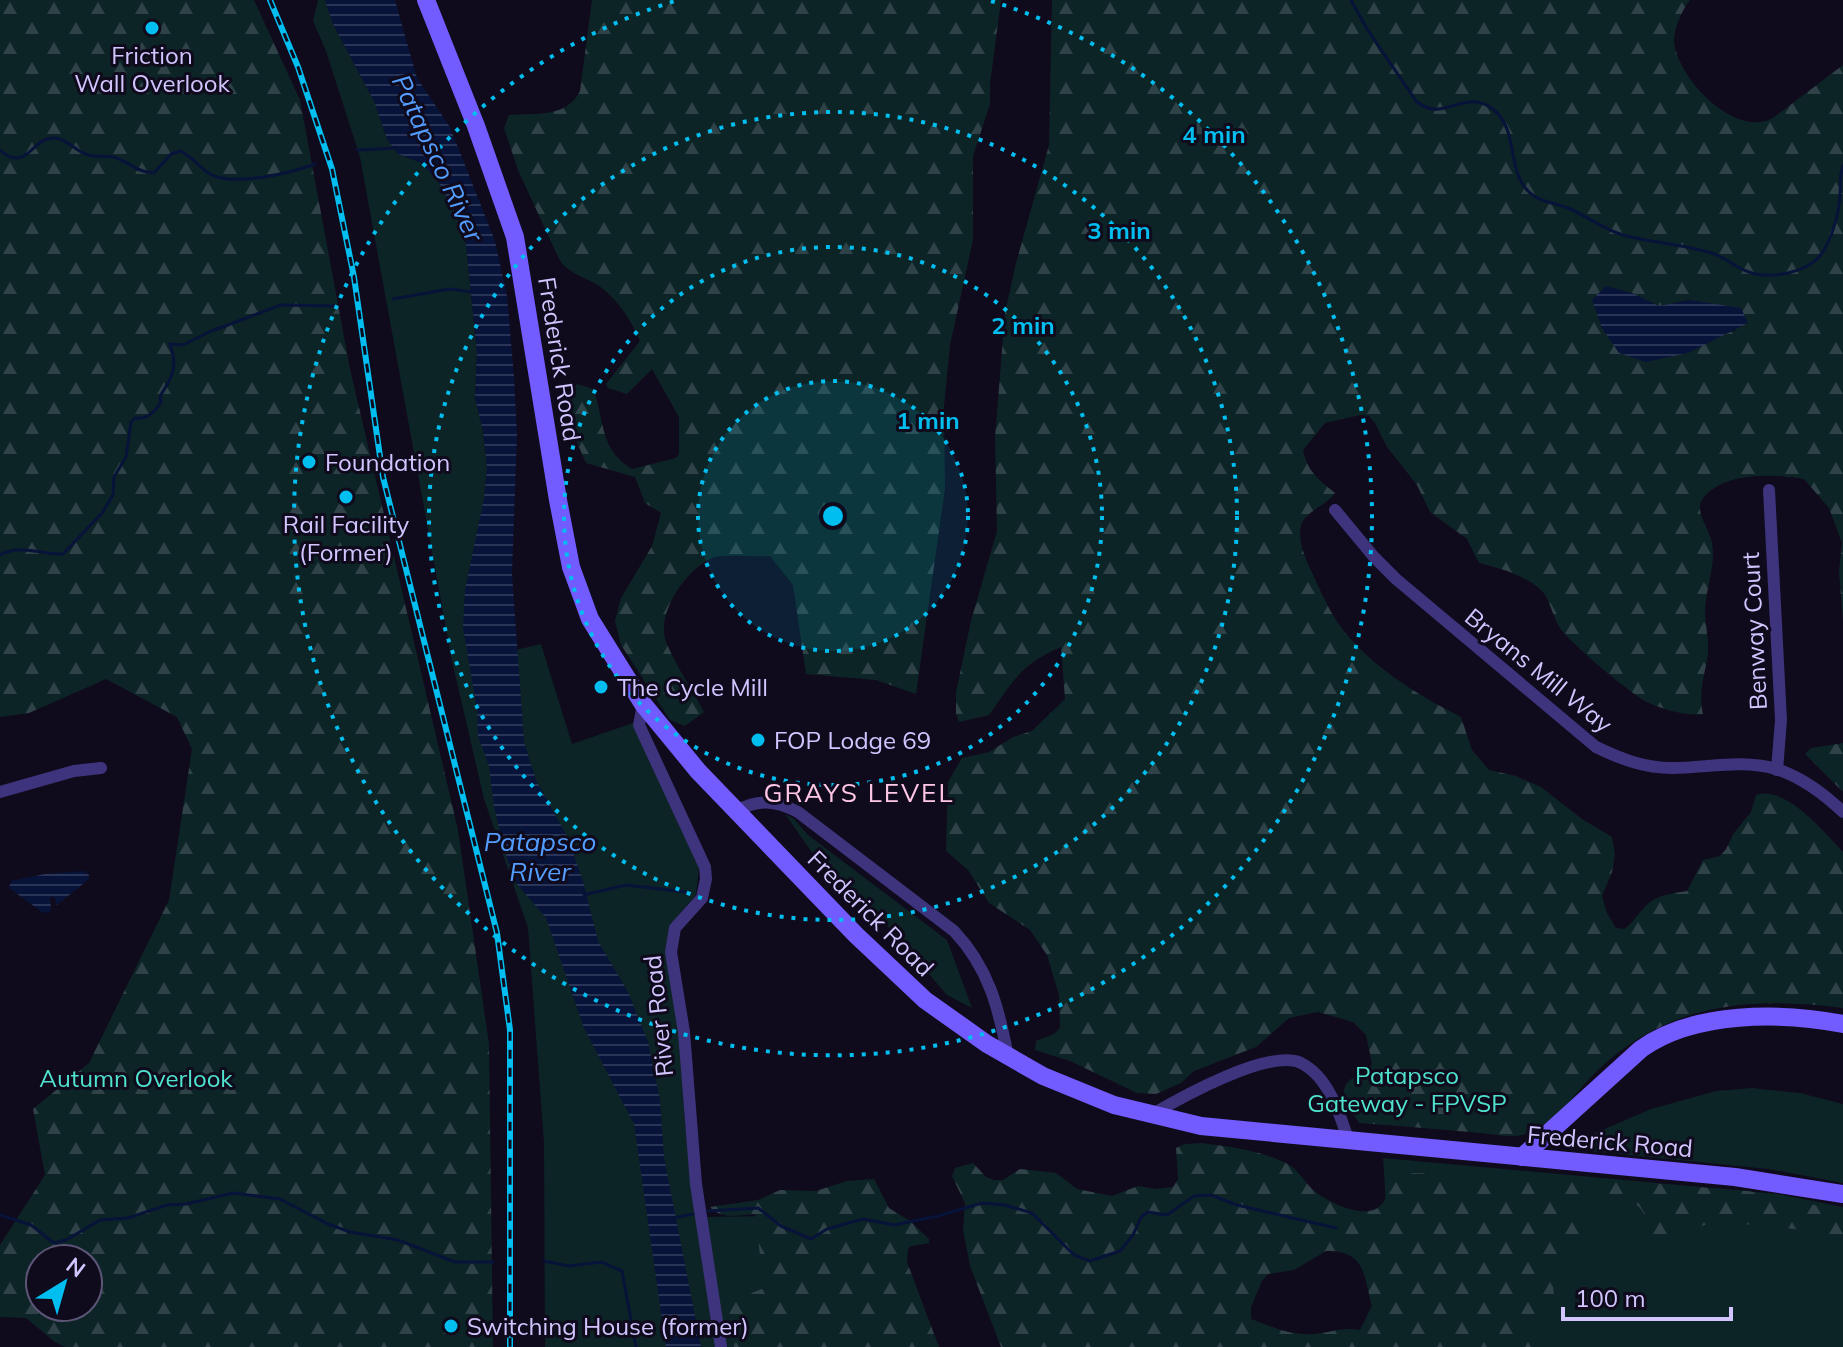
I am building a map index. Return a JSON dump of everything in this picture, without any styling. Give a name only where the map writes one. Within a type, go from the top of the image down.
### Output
[{"type":"main road","name":"Frederick Road","points":[[426,0],[476,126],[515,237],[558,500],[579,593],[604,642],[643,704],[698,771],[895,973],[954,1022],[1008,1057],[1077,1091],[1151,1115],[1233,1131],[1735,1177],[1843,1194]]},
{"type":"main road","points":[[1522,1157],[1657,1037],[1683,1028],[1754,1017],[1790,1017],[1843,1024]]},
{"type":"street","name":"Benway Court","points":[[1769,490],[1781,720],[1777,770]]},
{"type":"street","name":"Bryans Mill Way","points":[[1335,510],[1396,579],[1596,747],[1634,764],[1653,767],[1736,764],[1777,770],[1799,779],[1843,812]]},
{"type":"street","name":"River Road","points":[[643,704],[639,725],[705,867],[702,898],[675,928],[671,952],[684,1032],[696,1184],[721,1347]]},
{"type":"street","points":[[0,792],[74,771],[101,768]]},
{"type":"street","points":[[736,811],[764,801],[798,812],[954,931],[971,950],[992,992],[1001,1017],[1008,1057]]},
{"type":"street","points":[[1151,1115],[1197,1089],[1264,1064],[1288,1060],[1299,1063],[1319,1078],[1339,1113],[1349,1142]]},
{"type":"green space","name":"Autumn Overlook","points":[[0,0],[254,0],[300,100],[350,369],[458,830],[489,1044],[493,1347],[65,1347],[32,1323],[104,1323],[104,1243],[24,1243],[24,1318],[0,1317],[0,1245],[45,1175],[33,1109],[89,1063],[169,900],[192,749],[177,717],[106,679],[29,713],[0,717]]},
{"type":"green space","points":[[318,0],[325,0],[333,24],[374,101],[387,139],[398,154],[422,163],[438,181],[458,217],[466,244],[477,353],[475,398],[487,468],[468,661],[541,644],[572,744],[633,723],[699,867],[696,895],[670,925],[666,951],[679,1034],[695,1217],[787,1216],[849,1347],[545,1347],[544,1143],[528,928],[484,799],[452,661],[360,157],[326,51],[313,21]]},
{"type":"green space","points":[[592,0],[1001,0],[990,104],[973,156],[973,240],[950,345],[944,406],[945,488],[916,694],[876,680],[806,674],[793,585],[770,556],[714,557],[694,570],[669,605],[664,630],[666,642],[704,712],[685,726],[670,720],[621,645],[615,621],[621,598],[652,546],[661,513],[645,503],[635,477],[586,463],[568,422],[567,394],[577,384],[593,389],[608,443],[621,461],[632,469],[676,458],[679,454],[679,417],[652,369],[627,394],[608,388],[606,384],[640,341],[624,312],[608,294],[568,269],[559,259],[518,170],[504,128],[509,115],[559,110],[574,100],[580,91]]},
{"type":"green space","points":[[1052,0],[1690,0],[1679,19],[1674,41],[1685,72],[1710,101],[1726,113],[1742,120],[1758,122],[1773,118],[1843,65],[1843,623],[1839,571],[1842,543],[1829,508],[1804,479],[1751,476],[1713,489],[1701,502],[1701,514],[1711,537],[1713,552],[1705,610],[1708,653],[1702,691],[1703,714],[1669,710],[1641,698],[1566,635],[1557,624],[1547,599],[1535,585],[1520,576],[1479,563],[1467,539],[1430,512],[1417,485],[1387,447],[1369,416],[1360,415],[1325,423],[1303,450],[1311,469],[1335,493],[1306,517],[1300,533],[1306,560],[1329,607],[1338,623],[1364,652],[1410,688],[1461,717],[1472,750],[1489,770],[1516,776],[1541,787],[1582,819],[1612,837],[1615,854],[1612,872],[1602,896],[1616,928],[1624,929],[1647,904],[1657,898],[1687,891],[1703,860],[1720,856],[1726,849],[1751,812],[1756,795],[1780,797],[1804,812],[1843,852],[1843,1008],[1775,1003],[1742,1005],[1680,1019],[1650,1032],[1622,1050],[1544,1124],[1522,1135],[1512,1136],[1359,1123],[1346,1101],[1344,1090],[1350,1080],[1372,1064],[1366,1035],[1353,1022],[1318,1012],[1289,1018],[1256,1047],[1194,1071],[1181,1083],[1156,1094],[1137,1093],[1070,1061],[1035,1050],[1036,1041],[1054,1034],[1060,1028],[1059,995],[1047,955],[1030,930],[989,903],[968,870],[946,851],[948,782],[962,758],[989,752],[1013,737],[1032,731],[1065,699],[1061,647],[1027,667],[989,715],[959,722],[956,714],[956,692],[971,621],[997,531],[995,437],[1005,313],[1049,145]],"holes":[[[1632,293],[1659,306],[1690,300],[1737,330],[1688,353]]]},
{"type":"green space","points":[[1843,743],[1843,792],[1805,754],[1811,748]]},
{"type":"green space","points":[[785,814],[808,835],[947,940],[972,1008],[947,995],[866,901],[818,861]]},
{"type":"green space","points":[[1752,1088],[1800,1093],[1843,1104],[1843,1183],[1768,1169],[1565,1146],[1651,1109],[1716,1091]]},
{"type":"green space","points":[[1185,1144],[1234,1148],[1276,1159],[1294,1169],[1318,1194],[1354,1210],[1379,1207],[1398,1175],[1407,1173],[1558,1176],[1748,1191],[1843,1211],[1843,1236],[1745,1224],[1708,1224],[1687,1234],[1664,1236],[1652,1234],[1643,1212],[1632,1202],[1616,1198],[1600,1199],[1587,1207],[1583,1214],[1582,1235],[1587,1257],[1552,1268],[1555,1313],[1536,1333],[1533,1347],[1001,1347],[970,1266],[963,1230],[965,1203],[952,1176],[955,1168],[973,1163],[986,1177],[994,1180],[1003,1180],[1020,1169],[1056,1173],[1077,1189],[1112,1196],[1138,1186],[1156,1189],[1173,1187],[1178,1179],[1176,1148]],"holes":[[[1326,1251],[1339,1252],[1356,1260],[1367,1284],[1372,1306],[1360,1330],[1298,1334],[1251,1319],[1251,1307],[1268,1274],[1294,1270]]]},
{"type":"green space","name":"Patapsco Gateway - FPVSP","points":[[1383,1158],[1778,1194],[1843,1207],[1843,1347],[1395,1347]]},
{"type":"green space","points":[[874,1179],[889,1208],[910,1221],[929,1239],[929,1243],[908,1249],[907,1262],[939,1347],[734,1347],[727,1311],[730,1302],[764,1288],[755,1214],[725,1215],[710,1207],[758,1200],[780,1190],[816,1191],[847,1181]]},
{"type":"water","name":"Patapsco River","points":[[325,0],[395,0],[417,78],[450,127],[495,241],[507,296],[514,376],[517,435],[512,574],[524,742],[536,780],[567,836],[583,881],[598,941],[628,992],[648,1042],[660,1100],[664,1157],[701,1347],[666,1347],[634,1124],[584,1028],[546,918],[517,884],[505,853],[494,807],[489,766],[478,736],[477,710],[463,627],[465,590],[487,468],[475,398],[477,353],[466,244],[458,217],[438,181],[422,163],[398,154],[387,139],[374,101],[333,24]]},
{"type":"water","points":[[1606,286],[1632,293],[1659,306],[1690,300],[1741,308],[1748,323],[1688,353],[1646,362],[1619,353],[1602,328],[1592,300]]},
{"type":"water","points":[[84,871],[89,879],[57,905],[54,897],[50,897],[51,910],[48,913],[9,888],[11,881]]},
{"type":"waterway","points":[[1351,0],[1416,101],[1436,109],[1473,102],[1494,110],[1507,129],[1517,173],[1529,192],[1623,235],[1712,253],[1756,274],[1797,270],[1818,258],[1830,237],[1838,211],[1843,165]]},
{"type":"waterway","points":[[0,150],[17,158],[40,142],[55,138],[88,155],[116,158],[154,173],[171,154],[180,151],[210,174],[233,179],[277,175],[315,164]]},
{"type":"waterway","points":[[357,150],[397,148]]},
{"type":"waterway","points":[[393,299],[449,289],[472,292]]},
{"type":"waterway","points":[[0,555],[15,550],[63,554],[102,513],[113,495],[114,477],[126,457],[131,422],[150,414],[161,402],[160,396],[173,371],[170,344],[183,345],[281,305],[335,306]]},
{"type":"waterway","points":[[584,895],[626,885],[686,892]]},
{"type":"waterway","points":[[0,1215],[31,1225],[54,1243],[66,1240],[100,1220],[128,1218],[167,1205],[186,1204],[233,1193],[280,1199],[350,1232],[398,1240],[455,1262],[493,1262]]},
{"type":"waterway","points":[[708,1211],[758,1208],[781,1226],[811,1239],[827,1229],[863,1219],[894,1225],[982,1203],[1005,1205],[1032,1213],[1074,1255],[1090,1261],[1120,1251],[1133,1235],[1141,1217],[1148,1212],[1167,1215],[1194,1196],[1211,1195],[1237,1205],[1336,1228]]},
{"type":"waterway","points":[[673,1218],[693,1214]]},
{"type":"waterway","points":[[544,1261],[569,1266],[601,1262],[622,1271],[636,1347]]},
{"type":"railway","points":[[270,0],[298,67],[332,169],[354,277],[383,477],[497,933],[510,1030],[510,1347]]},
{"type":"place","name":"Friction Wall Overlook","points":[[152,28]]},
{"type":"place","name":"Foundation","points":[[309,462]]},
{"type":"place","name":"Rail Facility (Former)","points":[[346,497]]},
{"type":"place","name":"The Cycle Mill","points":[[601,687]]},
{"type":"place","name":"FOP Lodge 69","points":[[758,740]]},
{"type":"place","name":"Switching House (former)","points":[[451,1326]]},
{"type":"district","name":"GRAYS LEVEL","points":[[859,792]]}]
